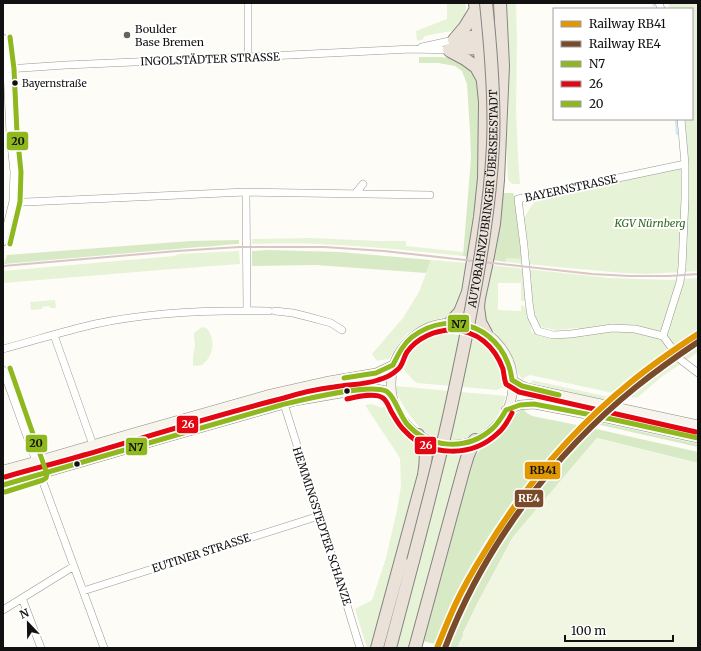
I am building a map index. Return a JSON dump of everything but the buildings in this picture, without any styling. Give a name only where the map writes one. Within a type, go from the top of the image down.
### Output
[{"type":"highway","name":"AUTOBAHNZUBRINGER ÜBERSEESTADT","points":[[390,648],[446,433],[484,234],[493,145],[492,70],[486,3]]},
{"type":"highway","points":[[486,333],[480,322],[478,308],[494,224],[498,180],[503,66],[500,3]]},
{"type":"highway","points":[[450,323],[460,312],[468,292],[480,217],[484,178],[485,102],[482,42],[475,6]]},
{"type":"highway","points":[[451,45],[465,27],[475,6]]},
{"type":"highway","points":[[451,45],[475,48],[502,28]]},
{"type":"highway","points":[[482,42],[496,53],[503,66]]},
{"type":"highway","points":[[451,45],[465,59],[476,67],[483,78]]},
{"type":"highway","points":[[377,648],[424,475],[426,459],[424,448],[418,435]]},
{"type":"highway","points":[[414,648],[464,468],[475,440]]},
{"type":"main road","points":[[3,485],[284,404],[334,394],[370,389],[386,391],[392,398],[404,420],[418,435],[423,438],[434,442],[451,445],[464,444],[488,433],[499,422],[506,410],[511,395],[512,380],[510,366],[504,353],[495,342],[486,333],[478,328],[450,323],[436,325],[423,330],[411,338],[401,349],[393,365],[390,383],[392,398]]},
{"type":"main road","points":[[3,470],[274,393],[376,373],[393,365]]},
{"type":"main road","points":[[512,380],[526,388],[696,423]]},
{"type":"main road","points":[[506,410],[524,404],[534,404],[698,438]]},
{"type":"main road","points":[[133,433],[137,446]]},
{"type":"main road","points":[[36,461],[40,474]]},
{"type":"street","points":[[248,3],[248,57]]},
{"type":"street","points":[[3,38],[7,69],[6,134],[14,172],[13,201],[3,242]]},
{"type":"street","name":"INGOLSTÄDTER STRASSE","points":[[412,49],[451,45]]},
{"type":"street","name":"INGOLSTÄDTER STRASSE","points":[[7,69],[66,64],[412,49],[451,45]]},
{"type":"street","points":[[681,120],[685,199],[682,267],[680,282],[663,336],[681,360],[698,373]]},
{"type":"street","name":"BAYERNSTRASSE","points":[[663,336],[635,329],[612,328],[571,334],[552,335],[538,332],[531,316],[518,199],[684,164]]},
{"type":"street","points":[[355,194],[363,184]]},
{"type":"street","points":[[13,201],[26,202],[246,192],[430,195]]},
{"type":"street","points":[[246,192],[247,310]]},
{"type":"street","points":[[3,349],[96,324],[182,312],[247,310],[293,313],[330,323],[342,330]]},
{"type":"street","points":[[54,335],[93,445]]},
{"type":"street","points":[[3,370],[7,393],[36,461]]},
{"type":"street","name":"HEMMINGSTEDTER SCHANZE","points":[[284,404],[360,648]]},
{"type":"street","points":[[40,474],[104,648]]},
{"type":"street","name":"EUTINER STRASSE","points":[[83,591],[319,516]]},
{"type":"street","points":[[3,610],[74,566]]},
{"type":"street","points":[[22,598],[41,648]]},
{"type":"green space","points":[[447,3],[466,4],[465,15],[461,25],[456,30],[425,36],[422,40],[417,41],[416,31],[447,19]]},
{"type":"green space","points":[[507,3],[516,3],[516,109],[520,184],[512,184],[508,180],[506,144],[509,76]]},
{"type":"green space","name":"KGV Nürnberg","points":[[668,3],[698,3],[698,271],[646,274],[623,273],[505,262],[507,258],[530,259],[524,218],[535,200],[688,166],[685,120],[693,120],[693,8],[670,8]]},
{"type":"green space","points":[[419,57],[461,59],[472,68],[479,81],[481,105],[479,180],[471,257],[463,256],[471,158],[467,84],[462,71],[455,66],[438,63],[419,63]]},
{"type":"green space","points":[[502,193],[513,193],[517,202],[522,259],[507,258],[505,262],[492,260]]},
{"type":"green space","points":[[311,238],[406,241],[406,246],[463,252],[463,256],[384,248],[278,243],[252,244],[252,239]]},
{"type":"green space","points":[[239,240],[239,244],[4,264],[7,255],[190,241]]},
{"type":"green space","points":[[239,251],[240,264],[3,283],[3,271],[174,256],[180,254]]},
{"type":"green space","points":[[252,251],[340,252],[431,260],[426,273],[316,265],[252,266]]},
{"type":"green space","points":[[431,260],[468,263],[462,292],[457,306],[448,316],[419,326],[406,335],[388,360],[377,361],[372,354],[403,318],[419,292]]},
{"type":"green space","points":[[490,265],[609,278],[670,280],[698,278],[698,330],[665,352],[613,393],[530,375],[525,377],[523,380],[519,375],[510,354],[486,323],[482,306]],"holes":[[[529,280],[534,310],[541,327],[556,330],[578,328],[574,336],[533,333],[531,331],[529,312],[521,305],[521,311],[498,310],[498,283],[521,283],[521,301],[525,301]]]},
{"type":"green space","points":[[55,300],[56,308],[50,308],[49,306],[42,307],[42,309],[31,310],[30,302]]},
{"type":"green space","points":[[202,327],[206,328],[211,337],[212,346],[210,356],[203,365],[193,366],[195,346],[194,333]]},
{"type":"green space","points":[[458,328],[470,332],[479,338],[494,352],[504,370],[507,379],[507,389],[502,388],[497,390],[417,383],[399,364],[410,347],[422,336],[437,331]]},
{"type":"green space","points":[[698,345],[698,352],[660,378],[637,398],[625,396],[682,353],[684,354]]},
{"type":"green space","points":[[371,377],[372,385],[273,405],[271,397]]},
{"type":"green space","points":[[533,380],[609,397],[605,400],[531,383]]},
{"type":"green space","points":[[395,386],[506,396],[502,408],[496,418],[483,430],[467,438],[449,440],[432,436],[419,426],[402,404]]},
{"type":"green space","points":[[528,392],[531,394],[596,408],[593,410],[527,398]]},
{"type":"green space","points":[[266,398],[269,406],[173,433],[171,425]]},
{"type":"green space","points":[[371,404],[381,408],[388,404],[398,423],[418,450],[421,460],[374,635],[370,648],[367,648],[355,609],[372,600],[386,558],[401,486],[400,458],[365,405]]},
{"type":"green space","points":[[521,410],[524,410],[532,416],[577,425],[545,460],[515,498],[488,537],[460,587],[435,644],[422,641],[434,593],[447,555],[460,499],[472,461],[482,447]]},
{"type":"green space","points":[[598,422],[698,444],[698,447],[596,424]]},
{"type":"green space","points":[[592,428],[698,452],[698,463],[597,438],[513,537],[463,633],[466,648],[446,648],[472,591],[495,550],[535,495]]},
{"type":"green space","points":[[130,437],[133,439],[133,443],[56,467],[55,463],[92,452],[103,445]]},
{"type":"green space","points":[[597,438],[698,463],[698,648],[457,648],[477,604],[513,537]]},
{"type":"green space","points":[[465,449],[410,648],[395,648],[403,624],[448,450]]},
{"type":"waterway","points":[[676,121],[677,134]]},
{"type":"railway","points":[[3,266],[239,247],[324,247],[384,251],[592,274],[629,276],[698,274]]},
{"type":"rail line","name":"RB41","points":[[437,648],[456,603],[477,565],[515,506],[550,461],[609,400],[672,351],[698,334]]},
{"type":"rail line","name":"RE4","points":[[445,648],[479,574],[500,539],[549,473],[576,442],[606,413],[636,387],[698,342]]},
{"type":"transit line","name":"20","points":[[10,37],[14,69],[17,133],[21,172],[20,202],[10,244]]},
{"type":"transit line","name":"N7","points":[[393,365],[403,346],[412,337],[428,328],[444,324],[460,324],[475,328],[489,336],[500,348],[508,363],[512,380]]},
{"type":"transit line","name":"26","points":[[5,477],[296,394],[367,383],[381,379],[391,375],[399,368],[407,352],[421,339],[433,333],[446,330],[469,333],[484,341],[500,361],[506,384],[519,392],[696,432]]},
{"type":"transit line","name":"N7","points":[[344,378],[376,373],[393,365]]},
{"type":"transit line","name":"20","points":[[5,492],[43,480],[46,478],[47,474],[10,368]]},
{"type":"transit line","name":"N7","points":[[512,380],[522,386],[559,395]]},
{"type":"transit line","name":"N7","points":[[3,485],[281,405],[319,396],[350,391],[365,389],[386,391],[392,397],[404,420],[416,432],[426,438],[448,444],[460,444],[482,436],[496,425],[506,410]]},
{"type":"transit line","name":"26","points":[[347,399],[375,395],[380,396],[386,401],[401,427],[405,431],[415,440],[438,450],[451,451],[476,447],[488,441],[498,433],[512,413]]},
{"type":"transit line","name":"N7","points":[[506,410],[520,405],[534,404],[698,438]]},
{"type":"place","name":"Boulder Base Bremen","points":[[127,35]]},
{"type":"place","name":"Bayernstraße","points":[[15,83]]}]
